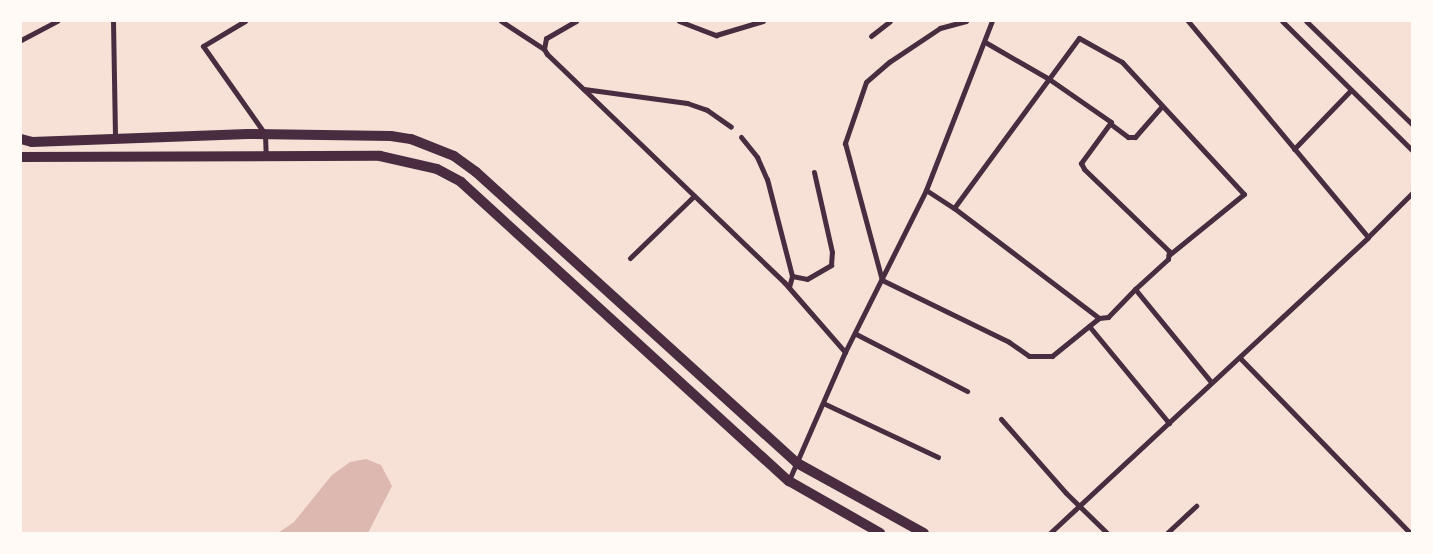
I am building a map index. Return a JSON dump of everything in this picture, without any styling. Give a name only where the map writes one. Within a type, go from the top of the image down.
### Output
[{"type":"main road","points":[[21,139],[32,142],[265,134],[391,136],[410,139],[454,156],[476,172],[797,463],[924,533]]},
{"type":"main road","points":[[21,157],[389,157],[429,165],[460,182],[789,481],[880,533]]},
{"type":"street","points":[[21,40],[57,21]]},
{"type":"street","points":[[113,21],[115,138]]},
{"type":"street","points":[[245,21],[203,46],[265,134],[266,157]]},
{"type":"street","points":[[502,21],[544,49],[789,287],[845,352]]},
{"type":"street","points":[[544,49],[546,38],[576,21]]},
{"type":"street","points":[[679,21],[716,35],[763,21]]},
{"type":"street","points":[[871,36],[890,21]]},
{"type":"street","points":[[954,208],[1079,38],[1122,62],[1244,194],[1169,255],[1108,317],[1099,318],[1052,356],[1029,356],[1010,342],[882,280],[845,143],[866,82],[889,62],[940,28],[966,21]]},
{"type":"street","points":[[789,481],[845,352],[856,334],[926,190],[992,21]]},
{"type":"street","points":[[1188,21],[1368,237]]},
{"type":"street","points":[[1282,21],[1412,150]]},
{"type":"street","points":[[1306,21],[1412,124]]},
{"type":"street","points":[[985,42],[1049,79],[1109,118],[1112,125],[1128,137],[1135,137],[1162,106]]},
{"type":"street","points":[[584,89],[687,103],[707,110],[730,128]]},
{"type":"street","points":[[1294,149],[1351,90]]},
{"type":"street","points":[[1112,125],[1081,164],[1169,251],[1169,255]]},
{"type":"street","points":[[741,137],[757,157],[767,179],[792,276],[789,287]]},
{"type":"street","points":[[792,276],[807,279],[831,265],[832,252],[814,172]]},
{"type":"street","points":[[926,190],[954,208],[1099,318]]},
{"type":"street","points":[[1050,533],[1081,506],[1211,382],[1240,358],[1412,193]]},
{"type":"street","points":[[630,258],[694,196]]},
{"type":"street","points":[[1134,289],[1211,382]]},
{"type":"street","points":[[1089,326],[1169,423]]},
{"type":"street","points":[[856,334],[967,391]]},
{"type":"street","points":[[1240,358],[1410,533]]},
{"type":"street","points":[[823,403],[938,457]]},
{"type":"street","points":[[1001,419],[1107,533]]},
{"type":"street","points":[[1167,533],[1196,506]]},
{"type":"shaded area","points":[[366,459],[381,465],[392,486],[368,533],[278,533],[294,522],[332,475],[350,462]]}]
